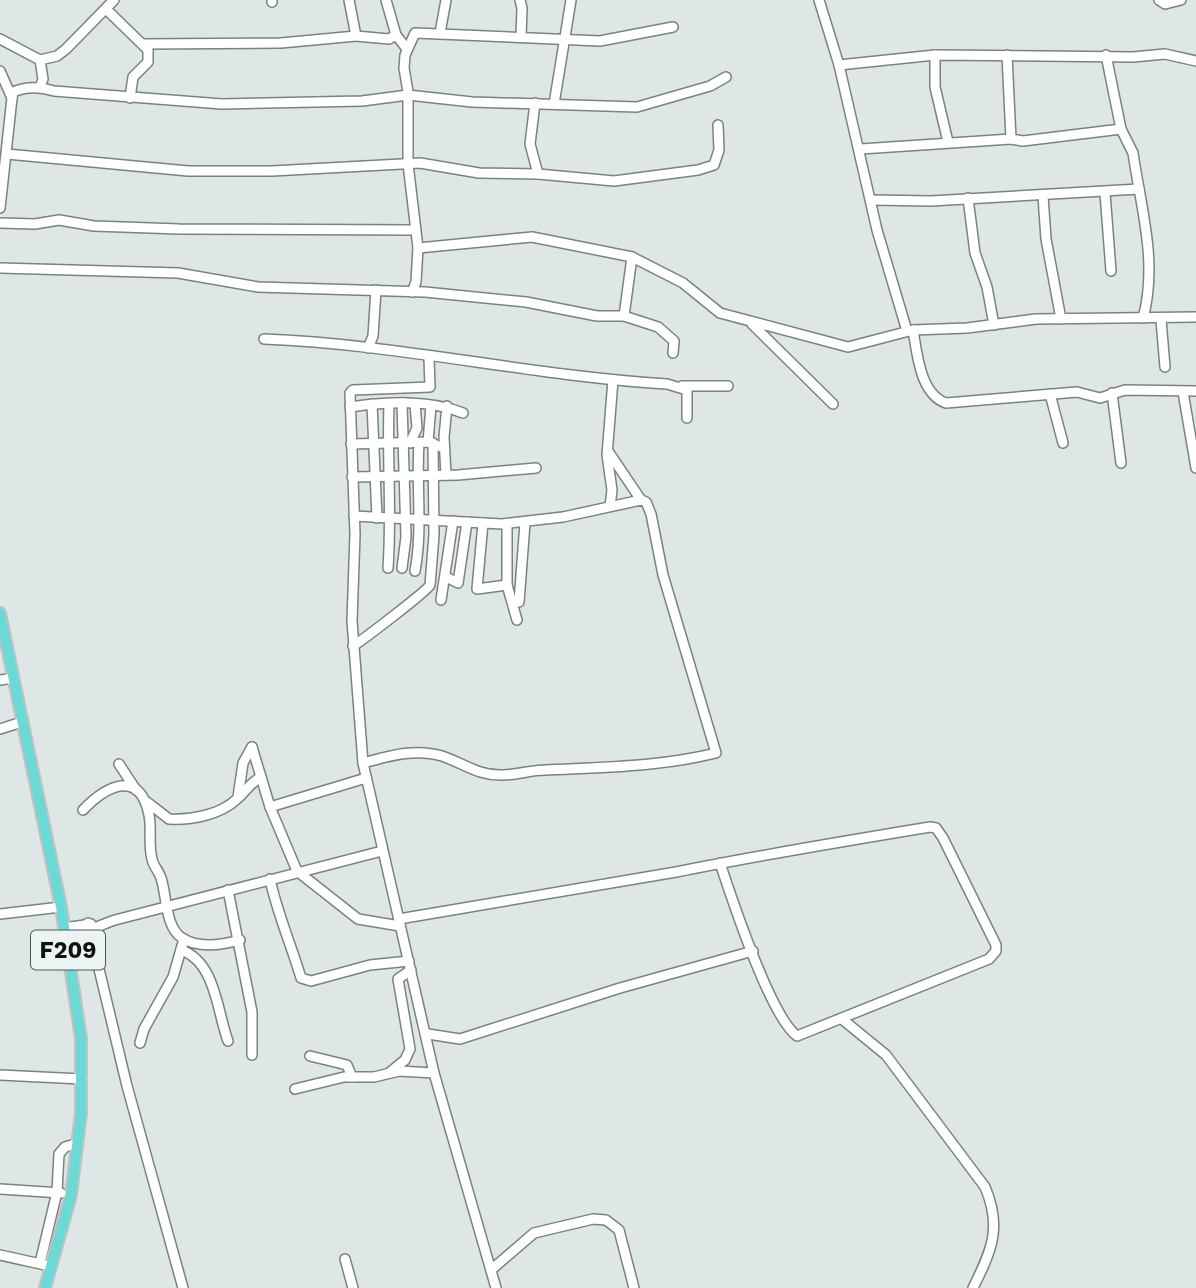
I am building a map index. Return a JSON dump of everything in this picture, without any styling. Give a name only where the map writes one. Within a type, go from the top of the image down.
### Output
[{"type":"main road","name":"F209","points":[[0,613],[61,906],[79,1027],[82,1079],[78,1143],[71,1195],[45,1264],[44,1288]]},
{"type":"street","points":[[0,39],[40,60],[57,56],[114,0]]},
{"type":"street","points":[[349,0],[356,36]]},
{"type":"street","points":[[386,0],[396,35],[407,49]]},
{"type":"street","points":[[440,33],[446,0]]},
{"type":"street","points":[[520,0],[521,37]]},
{"type":"street","points":[[554,104],[566,42],[570,0]]},
{"type":"street","points":[[819,0],[839,65],[851,124],[861,149],[871,200],[922,373],[929,389],[939,401],[996,401],[1082,393],[1100,398],[1112,393],[1156,388],[1196,391]]},
{"type":"street","points":[[1159,0],[1165,4],[1181,0]]},
{"type":"street","points":[[106,9],[144,44],[150,57],[133,77],[130,98]]},
{"type":"street","points":[[412,292],[416,282],[418,248],[408,163],[408,95],[404,68],[407,49],[415,33],[521,37],[566,42],[600,41],[673,27]]},
{"type":"street","points":[[144,44],[281,43],[356,36],[389,39],[396,35]]},
{"type":"street","points":[[839,65],[935,55],[1165,54],[1196,61]]},
{"type":"street","points":[[935,55],[934,88],[948,142]]},
{"type":"street","points":[[1007,55],[1011,139]]},
{"type":"street","points":[[1106,55],[1121,129],[1133,153],[1148,230],[1149,283],[1143,318]]},
{"type":"street","points":[[40,60],[43,79],[40,87]]},
{"type":"street","points":[[0,71],[12,98]]},
{"type":"street","points":[[0,208],[15,90],[40,87],[130,98],[245,105],[362,101],[408,95],[452,100],[647,107],[726,77]]},
{"type":"street","points":[[535,103],[530,144],[538,174]]},
{"type":"street","points":[[7,154],[188,171],[272,171],[408,163],[444,165],[494,174],[538,174],[614,181],[698,170],[714,165],[719,150],[718,124]]},
{"type":"street","points":[[861,149],[948,142],[1011,139],[1023,141],[1121,129]]},
{"type":"street","points":[[871,200],[1043,196],[1139,189]]},
{"type":"street","points":[[1105,193],[1111,271]]},
{"type":"street","points":[[1043,196],[1046,239],[1061,319]]},
{"type":"street","points":[[968,198],[975,253],[987,287],[994,325]]},
{"type":"street","points":[[0,223],[35,224],[59,220],[94,226],[179,229],[414,230]]},
{"type":"street","points":[[418,248],[532,237],[632,257],[682,283],[715,311],[848,347],[910,331],[1061,319],[1161,320],[1196,317]]},
{"type":"street","points":[[624,316],[632,257]]},
{"type":"street","points":[[0,268],[178,273],[258,287],[412,292],[526,302],[597,316],[624,316],[658,327],[674,341],[673,353]]},
{"type":"street","points":[[368,348],[373,336],[376,290]]},
{"type":"street","points":[[1161,320],[1165,367]]},
{"type":"street","points":[[748,321],[768,337],[833,404]]},
{"type":"street","points":[[264,339],[310,340],[429,358],[613,380],[681,386],[728,386]]},
{"type":"street","points":[[429,358],[430,387],[353,390],[353,646],[363,763],[382,851],[428,1034],[435,1073],[496,1288]]},
{"type":"street","points":[[610,506],[608,451],[613,380]]},
{"type":"street","points":[[681,386],[687,390],[687,418]]},
{"type":"street","points":[[1183,392],[1196,468]]},
{"type":"street","points":[[1112,393],[1121,463]]},
{"type":"street","points":[[1050,394],[1063,443]]},
{"type":"street","points":[[351,407],[402,403],[447,406],[463,413]]},
{"type":"street","points":[[353,646],[402,606],[427,591],[434,558],[431,475],[402,403]]},
{"type":"street","points":[[372,404],[377,518]]},
{"type":"street","points":[[388,568],[391,519],[387,443],[389,404]]},
{"type":"street","points":[[415,404],[421,519],[415,571]]},
{"type":"street","points":[[402,568],[402,476],[418,443],[431,405]]},
{"type":"street","points":[[446,475],[444,437],[447,406]]},
{"type":"street","points":[[418,443],[444,437]]},
{"type":"street","points":[[351,444],[418,443],[444,448]]},
{"type":"street","points":[[363,763],[405,752],[422,753],[442,756],[482,774],[503,775],[544,770],[638,767],[676,763],[716,754],[663,575],[649,506],[641,500],[608,451]]},
{"type":"street","points":[[352,477],[446,475],[536,468]]},
{"type":"street","points":[[354,516],[525,523],[641,500]]},
{"type":"street","points":[[441,600],[453,521]]},
{"type":"street","points":[[446,577],[458,583],[467,522]]},
{"type":"street","points":[[483,523],[477,589],[507,585]]},
{"type":"street","points":[[519,602],[525,523]]},
{"type":"street","points":[[507,524],[507,585],[517,620]]},
{"type":"street","points":[[0,680],[14,678]]},
{"type":"street","points":[[0,729],[22,722]]},
{"type":"street","points":[[238,798],[240,773],[252,747],[270,807],[297,871],[358,919],[400,922],[720,863],[930,827],[940,832],[996,945],[996,951],[989,959],[803,1036],[789,1030],[753,951],[720,863]]},
{"type":"street","points":[[119,764],[136,790],[161,816],[181,820],[215,813],[238,798],[249,783],[261,777]]},
{"type":"street","points":[[270,807],[366,778]]},
{"type":"street","points":[[83,810],[103,790],[126,785],[136,790]]},
{"type":"street","points":[[143,798],[149,817],[152,859],[161,876],[172,924],[184,939],[206,945],[240,940]]},
{"type":"street","points":[[65,933],[382,851]]},
{"type":"street","points":[[270,879],[277,912],[290,938],[301,978],[311,981],[370,965],[410,965]]},
{"type":"street","points":[[228,890],[240,940],[252,1012],[252,1055]]},
{"type":"street","points":[[0,914],[61,906]]},
{"type":"street","points":[[91,927],[127,1086],[183,1288]]},
{"type":"street","points":[[140,1043],[144,1029],[173,977],[184,939]]},
{"type":"street","points":[[181,950],[197,961],[209,981],[228,1041]]},
{"type":"street","points":[[428,1034],[460,1040],[620,988],[753,951]]},
{"type":"street","points":[[387,1074],[405,1060],[410,1049],[398,979],[410,965]]},
{"type":"street","points":[[842,1019],[886,1055],[985,1187],[995,1212],[995,1230],[973,1288]]},
{"type":"street","points":[[310,1056],[347,1065],[352,1077]]},
{"type":"street","points":[[295,1089],[352,1077],[399,1071],[435,1073]]},
{"type":"street","points":[[0,1075],[82,1079]]},
{"type":"street","points":[[0,1255],[45,1264],[57,1192],[59,1153],[78,1143]]},
{"type":"street","points":[[0,1189],[71,1195]]},
{"type":"street","points":[[491,1270],[534,1233],[593,1219],[606,1220],[619,1230],[634,1288]]},
{"type":"street","points":[[345,1259],[353,1288]]}]
